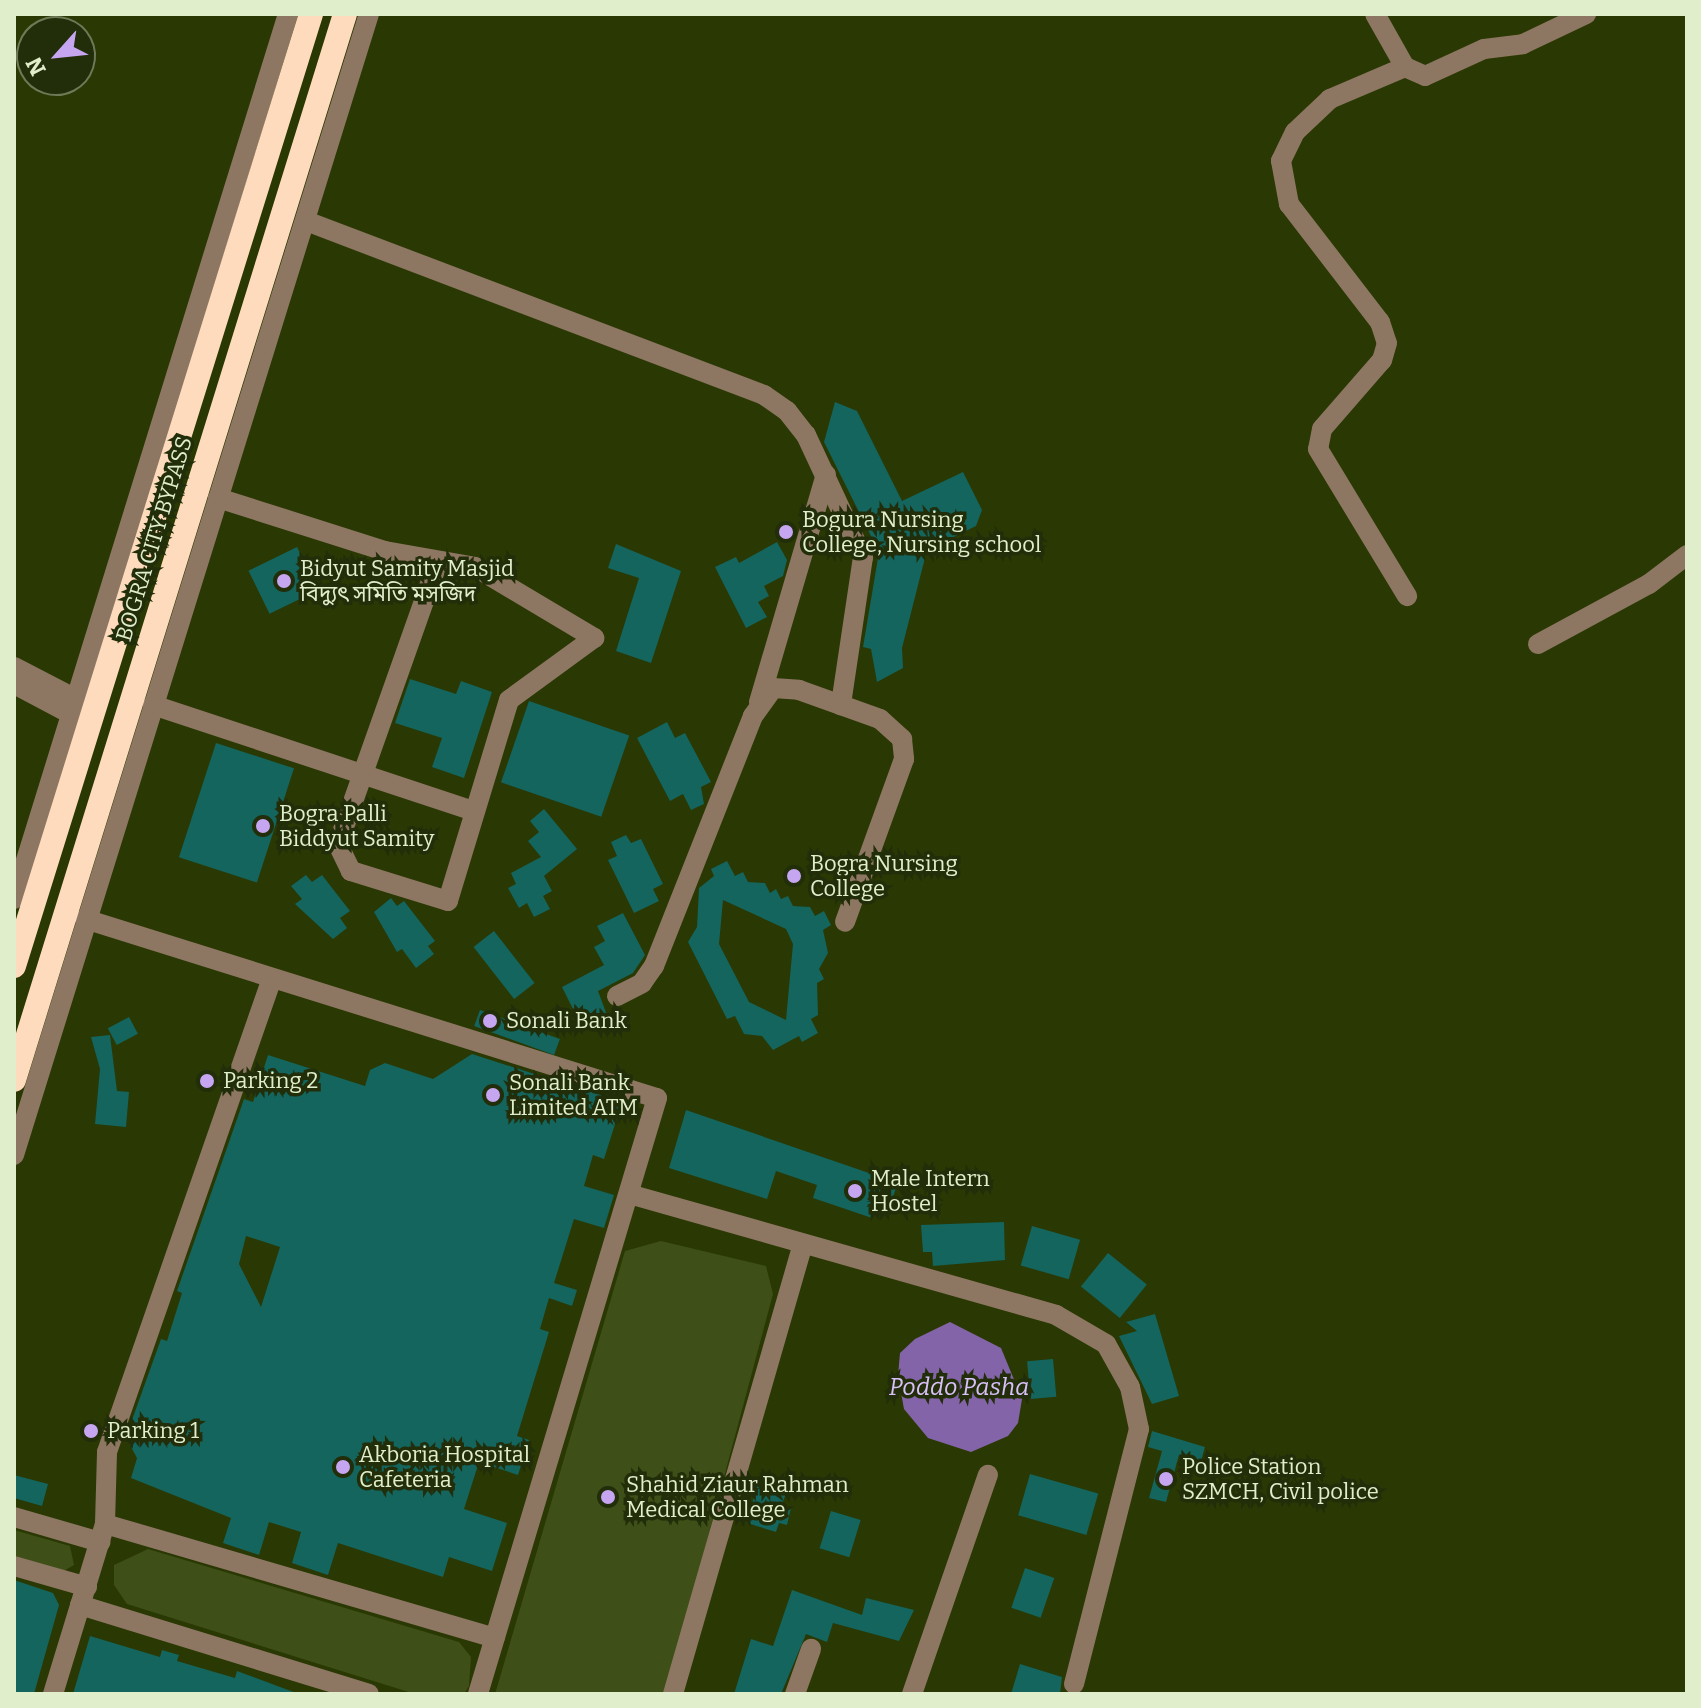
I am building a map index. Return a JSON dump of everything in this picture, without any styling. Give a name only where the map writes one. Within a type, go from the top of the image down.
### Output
[{"type":"highway","name":"BOGRA CITY BYPASS","points":[[14,966],[311,14]]},
{"type":"highway","name":"BOGRA CITY BYPASS","points":[[14,1080],[345,14]]},
{"type":"street","points":[[14,899],[18,874],[74,707],[288,14]]},
{"type":"street","points":[[14,1155],[369,14]]},
{"type":"street","points":[[1375,14],[1405,67],[1425,76],[1484,49],[1523,44],[1586,14]]},
{"type":"street","points":[[1405,67],[1330,99],[1295,132],[1281,161],[1289,204],[1380,322],[1387,343],[1382,360],[1322,429],[1318,449],[1407,596]]},
{"type":"street","points":[[306,221],[764,395],[798,422],[857,534],[864,566],[841,705]]},
{"type":"street","points":[[617,996],[642,983],[654,966],[759,702],[826,475]]},
{"type":"street","points":[[218,498],[385,551],[475,567],[594,638],[509,700],[448,901],[351,871],[339,856],[337,832],[438,561]]},
{"type":"street","points":[[1538,644],[1649,584],[1687,555]]},
{"type":"street","points":[[14,667],[74,707]]},
{"type":"street","points":[[14,684],[74,707]]},
{"type":"street","points":[[759,702],[767,691],[784,686],[889,723],[905,749],[845,922]]},
{"type":"street","points":[[153,705],[474,811]]},
{"type":"street","points":[[85,919],[271,982],[657,1098],[478,1694]]},
{"type":"street","points":[[53,1694],[102,1533],[107,1452],[271,982]]},
{"type":"street","points":[[629,1194],[1056,1315],[1095,1333],[1116,1358],[1139,1429],[1074,1684]]},
{"type":"street","points":[[673,1694],[803,1244]]},
{"type":"street","points":[[912,1694],[988,1475]]},
{"type":"street","points":[[14,1517],[102,1533],[495,1638]]},
{"type":"street","points":[[14,1566],[84,1596],[369,1694]]},
{"type":"street","points":[[795,1694],[811,1649]]},
{"type":"green space","points":[[661,1241],[766,1266],[773,1294],[666,1694],[495,1694],[625,1251]]},
{"type":"green space","points":[[14,1530],[70,1546],[74,1565],[62,1572],[14,1558]]},
{"type":"green space","points":[[148,1549],[459,1642],[471,1657],[469,1686],[464,1694],[415,1694],[127,1604],[114,1585],[114,1565]]},
{"type":"water","name":"Poddo Pasha","points":[[950,1322],[1001,1348],[1022,1399],[1018,1423],[1008,1436],[971,1452],[928,1438],[904,1409],[898,1376],[900,1353],[915,1339]]},
{"type":"building","points":[[835,402],[857,411],[902,501],[963,472],[982,510],[976,526],[927,550],[902,648],[903,668],[877,682],[871,649],[863,647],[879,552],[824,442]]},
{"type":"building","points":[[777,542],[787,560],[783,576],[764,586],[769,596],[758,602],[767,617],[746,628],[715,567],[736,557],[739,563]]},
{"type":"building","points":[[616,544],[681,571],[651,663],[616,651],[639,578],[608,568]]},
{"type":"building","name":"Bidyut Samity Masjid বিদ্যুৎ সমিতি মসজিদ","points":[[297,547],[318,590],[270,614],[248,571]]},
{"type":"building","points":[[410,679],[456,694],[461,681],[492,692],[464,778],[432,767],[442,738],[395,723]]},
{"type":"building","points":[[529,701],[629,736],[601,817],[501,782]]},
{"type":"building","points":[[667,722],[675,738],[685,733],[711,782],[701,787],[704,804],[691,810],[683,794],[670,801],[637,738]]},
{"type":"building","points":[[216,743],[294,768],[257,882],[179,857]]},
{"type":"building","points":[[544,809],[577,849],[544,876],[552,891],[543,896],[550,909],[534,917],[527,903],[519,908],[508,888],[516,884],[511,873],[541,857],[528,841],[539,832],[530,821]]},
{"type":"building","points":[[626,835],[631,843],[641,839],[663,884],[653,889],[659,901],[634,913],[608,860],[617,856],[611,842]]},
{"type":"building","points":[[727,861],[735,876],[743,872],[748,882],[765,883],[770,893],[776,889],[781,899],[788,896],[793,906],[810,907],[815,916],[824,911],[831,925],[823,930],[828,953],[819,969],[824,979],[817,983],[818,1015],[811,1019],[818,1033],[802,1042],[799,1036],[773,1050],[762,1036],[744,1034],[735,1016],[727,1019],[688,942],[697,927],[699,888],[714,876],[711,869]],"holes":[[[723,900],[786,929],[793,944],[786,1020],[749,1002],[719,944]]]},
{"type":"building","points":[[306,875],[312,882],[322,875],[350,911],[340,918],[347,928],[333,939],[295,904],[302,899],[291,886]]},
{"type":"building","points":[[391,898],[397,906],[404,901],[435,941],[428,946],[434,954],[416,968],[402,949],[397,952],[374,912]]},
{"type":"building","points":[[623,913],[645,955],[633,973],[598,991],[608,1018],[584,1031],[562,987],[604,965],[594,947],[605,941],[597,926]]},
{"type":"building","points":[[494,931],[535,983],[514,999],[474,947]]},
{"type":"building","points":[[480,1010],[560,1039],[554,1055],[474,1026]]},
{"type":"building","points":[[129,1017],[138,1034],[117,1045],[108,1028]]},
{"type":"building","points":[[110,1035],[117,1091],[129,1092],[126,1127],[95,1124],[100,1069],[91,1037]]},
{"type":"building","points":[[472,1054],[622,1102],[604,1159],[593,1155],[584,1186],[614,1195],[604,1228],[574,1219],[554,1283],[577,1290],[572,1306],[549,1298],[540,1329],[549,1332],[517,1436],[529,1440],[518,1475],[479,1462],[464,1509],[507,1523],[492,1571],[449,1557],[443,1577],[338,1543],[328,1575],[292,1563],[301,1532],[269,1522],[259,1555],[223,1543],[231,1518],[131,1478],[137,1458],[130,1445],[134,1433],[128,1431],[161,1339],[167,1341],[182,1293],[177,1291],[244,1099],[253,1102],[268,1055],[365,1086],[370,1070],[385,1063],[433,1079]],"holes":[[[246,1236],[280,1247],[261,1307],[239,1264]]]},
{"type":"building","points":[[686,1110],[898,1183],[888,1210],[876,1205],[872,1218],[813,1198],[817,1185],[776,1171],[767,1199],[669,1168]]},
{"type":"building","points":[[1004,1222],[1005,1260],[933,1266],[932,1252],[923,1252],[921,1225]]},
{"type":"building","points":[[1032,1226],[1080,1240],[1069,1279],[1021,1265]]},
{"type":"building","points":[[1108,1253],[1147,1284],[1120,1318],[1081,1286]]},
{"type":"building","points":[[1155,1314],[1179,1396],[1152,1404],[1119,1336],[1137,1331],[1126,1322]]},
{"type":"building","points":[[1053,1359],[1056,1397],[1030,1399],[1027,1361]]},
{"type":"building","points":[[1152,1431],[1205,1447],[1201,1461],[1179,1455],[1166,1502],[1149,1498],[1162,1451],[1148,1447]]},
{"type":"building","points":[[1030,1474],[1098,1494],[1086,1535],[1018,1515]]},
{"type":"building","points":[[14,1475],[48,1484],[42,1506],[14,1498]]},
{"type":"building","points":[[757,1485],[786,1493],[782,1505],[791,1508],[787,1525],[779,1523],[776,1532],[747,1523]]},
{"type":"building","points":[[831,1511],[861,1520],[849,1557],[820,1548]]},
{"type":"building","points":[[1025,1568],[1054,1578],[1041,1618],[1011,1608]]},
{"type":"building","points":[[14,1580],[53,1593],[59,1605],[34,1694],[14,1694]]},
{"type":"building","points":[[792,1590],[862,1615],[866,1598],[914,1610],[899,1641],[833,1623],[827,1642],[806,1634],[781,1694],[734,1694],[751,1639],[773,1646]]},
{"type":"building","points":[[90,1636],[160,1657],[162,1650],[179,1655],[177,1661],[235,1678],[237,1671],[299,1694],[73,1694]]},
{"type":"building","points":[[1020,1664],[1062,1677],[1060,1694],[1011,1694]]},
{"type":"place","name":"Bogura Nursing College, Nursing school","points":[[786,532]]},
{"type":"place","name":"Bidyut Samity Masjid বিদ্যুৎ সমিতি মসজিদ","points":[[284,581]]},
{"type":"place","name":"Bogra Palli Biddyut Samity","points":[[263,826]]},
{"type":"place","name":"Bogra Nursing College","points":[[794,876]]},
{"type":"place","name":"Sonali Bank","points":[[490,1021]]},
{"type":"place","name":"Parking 2","points":[[207,1081]]},
{"type":"place","name":"Sonali Bank Limited ATM","points":[[493,1095]]},
{"type":"place","name":"Male Intern Hostel","points":[[855,1191]]},
{"type":"place","name":"Parking 1","points":[[91,1431]]},
{"type":"place","name":"Akboria Hospital Cafeteria","points":[[343,1467]]},
{"type":"place","name":"Police Station SZMCH, Civil police","points":[[1166,1479]]},
{"type":"place","name":"Shahid Ziaur Rahman Medical College","points":[[608,1497]]}]
